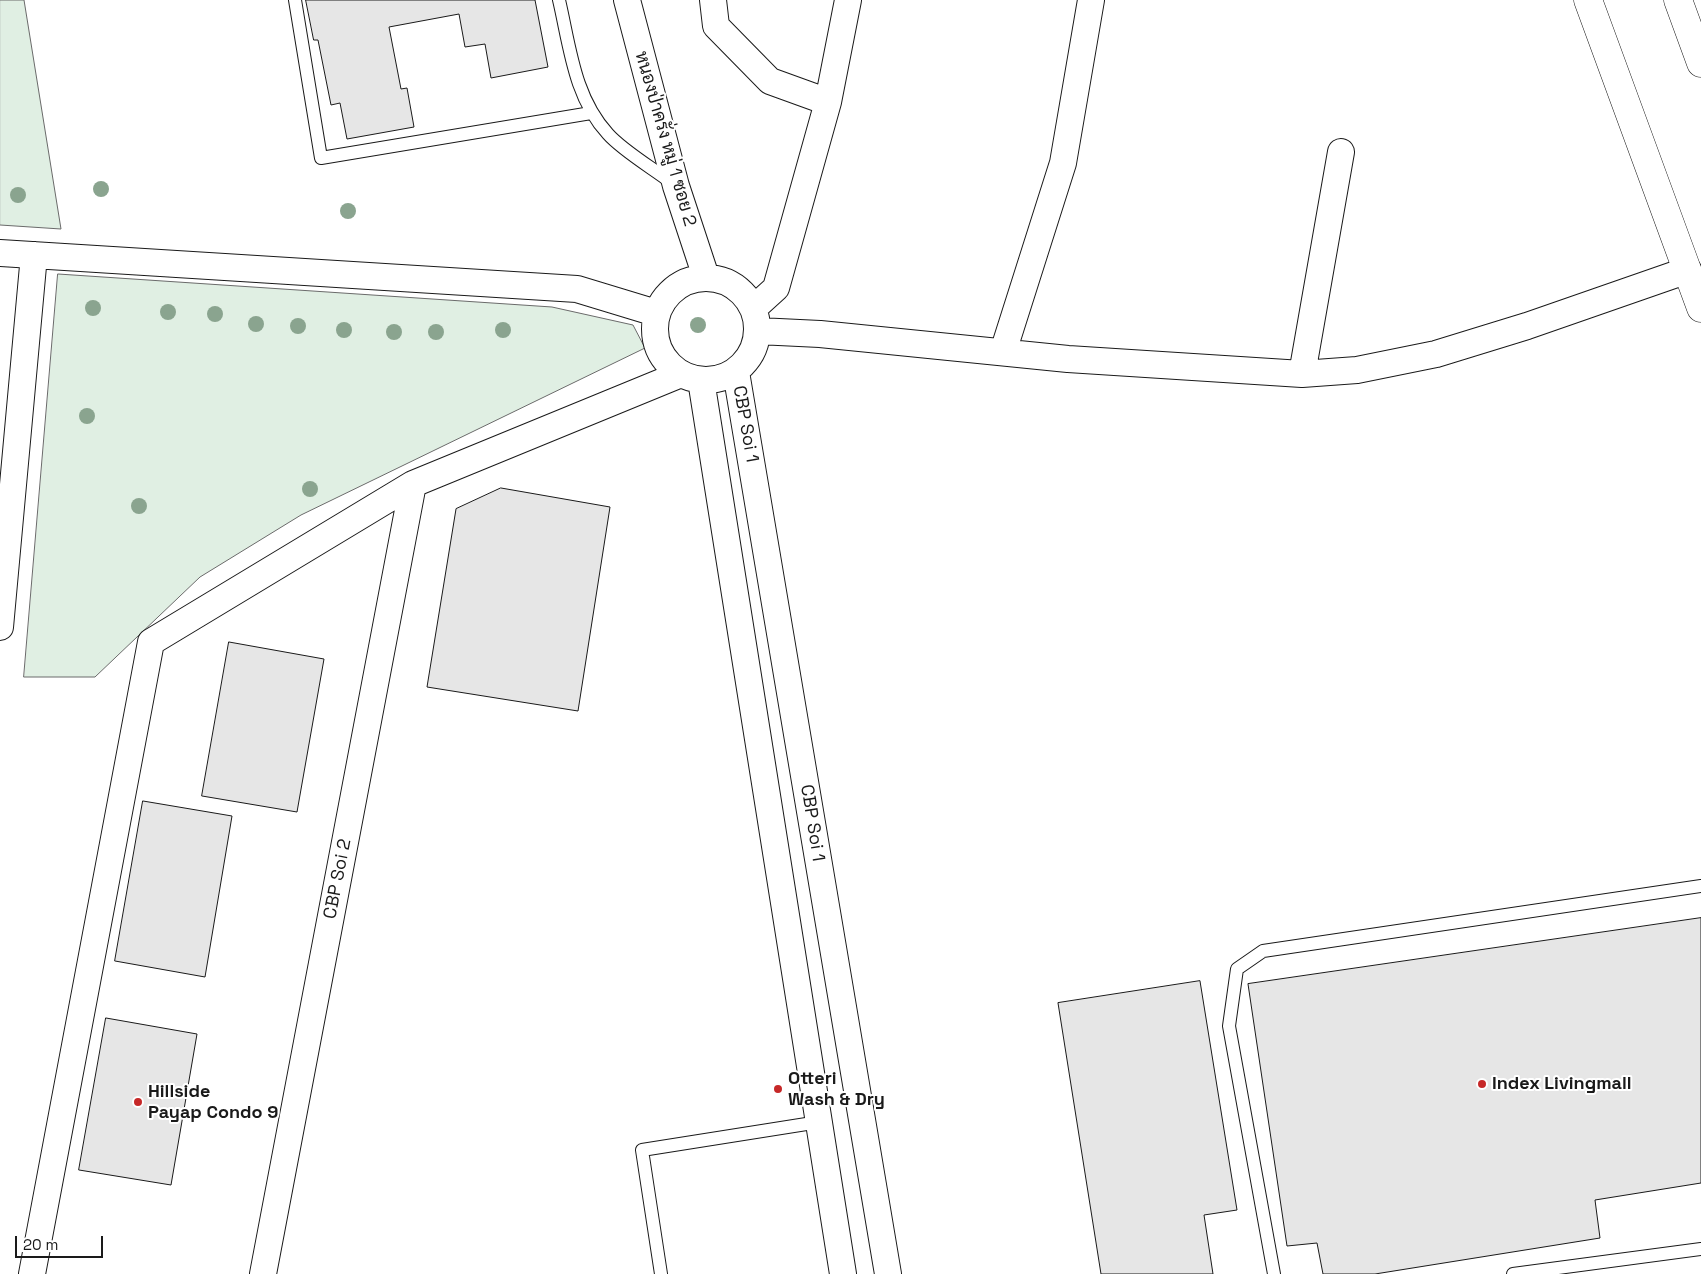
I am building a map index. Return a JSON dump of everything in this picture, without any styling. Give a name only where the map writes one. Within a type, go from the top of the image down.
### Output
[{"type":"main road","points":[[1588,0],[1701,308]]},
{"type":"main road","points":[[1678,0],[1701,63]]},
{"type":"street","name":"หนองป่าครั่ง หมู่ 1 ซอย 2","points":[[627,0],[676,186],[706,277]]},
{"type":"street","points":[[713,0],[716,26],[770,81],[828,102]]},
{"type":"street","points":[[32,1274],[150,642],[413,484],[691,377],[727,376],[736,372],[753,352],[756,319],[776,288],[828,102],[848,0]]},
{"type":"street","points":[[1003,352],[1063,163],[1091,0]]},
{"type":"street","points":[[1302,374],[1341,152]]},
{"type":"street","points":[[0,253],[577,289],[656,313]]},
{"type":"street","points":[[0,627],[34,255]]},
{"type":"street","points":[[691,377],[661,354],[654,333],[656,313],[662,301],[679,284],[706,277],[731,283],[756,319],[820,334],[1068,359],[1302,374],[1357,370],[1436,354],[1527,326],[1688,270]]},
{"type":"street","name":"CBP Soi 1","points":[[736,372],[888,1274]]},
{"type":"street","name":"CBP Soi 1","points":[[691,377],[767,794],[844,1274]]},
{"type":"street","name":"CBP Soi 2","points":[[263,1274],[413,484]]},
{"type":"street","points":[[767,794],[806,786]]},
{"type":"lane","points":[[295,0],[321,158],[591,113]]},
{"type":"lane","points":[[559,0],[579,90],[591,113],[609,136],[676,186]]},
{"type":"lane","points":[[1274,1274],[1229,1026],[1237,969],[1264,951],[1701,886]]},
{"type":"lane","points":[[661,1274],[642,1150],[819,1122]]},
{"type":"lane","points":[[1513,1274],[1701,1249]]},
{"type":"green space","points":[[0,0],[24,0],[61,229],[0,225]]},
{"type":"green space","points":[[58,274],[552,307],[633,325],[645,348],[301,515],[200,577],[95,677],[24,677]]},
{"type":"building","points":[[306,0],[535,0],[548,67],[491,78],[485,44],[465,47],[459,14],[389,27],[401,89],[407,88],[414,127],[347,139],[340,103],[331,105],[318,40],[314,40]]},
{"type":"building","points":[[501,488],[610,507],[578,711],[427,687],[456,509]]},
{"type":"building","points":[[229,642],[324,659],[297,812],[202,796]]},
{"type":"building","points":[[143,801],[232,816],[205,977],[115,961]]},
{"type":"building","name":"Index Livingmall","points":[[1701,918],[1701,1183],[1595,1200],[1600,1238],[1375,1274],[1323,1274],[1317,1243],[1287,1246],[1248,984]]},
{"type":"building","points":[[1200,981],[1237,1210],[1204,1215],[1213,1274],[1101,1274],[1058,1003]]},
{"type":"building","name":"Hillside Payap Condo 9","points":[[106,1018],[197,1034],[171,1185],[79,1170]]},
{"type":"place","name":"Index Livingmall","points":[[1482,1084]]},
{"type":"place","name":"Otteri Wash & Dry","points":[[778,1089]]},
{"type":"place","name":"Hillside Payap Condo 9","points":[[138,1102]]}]
